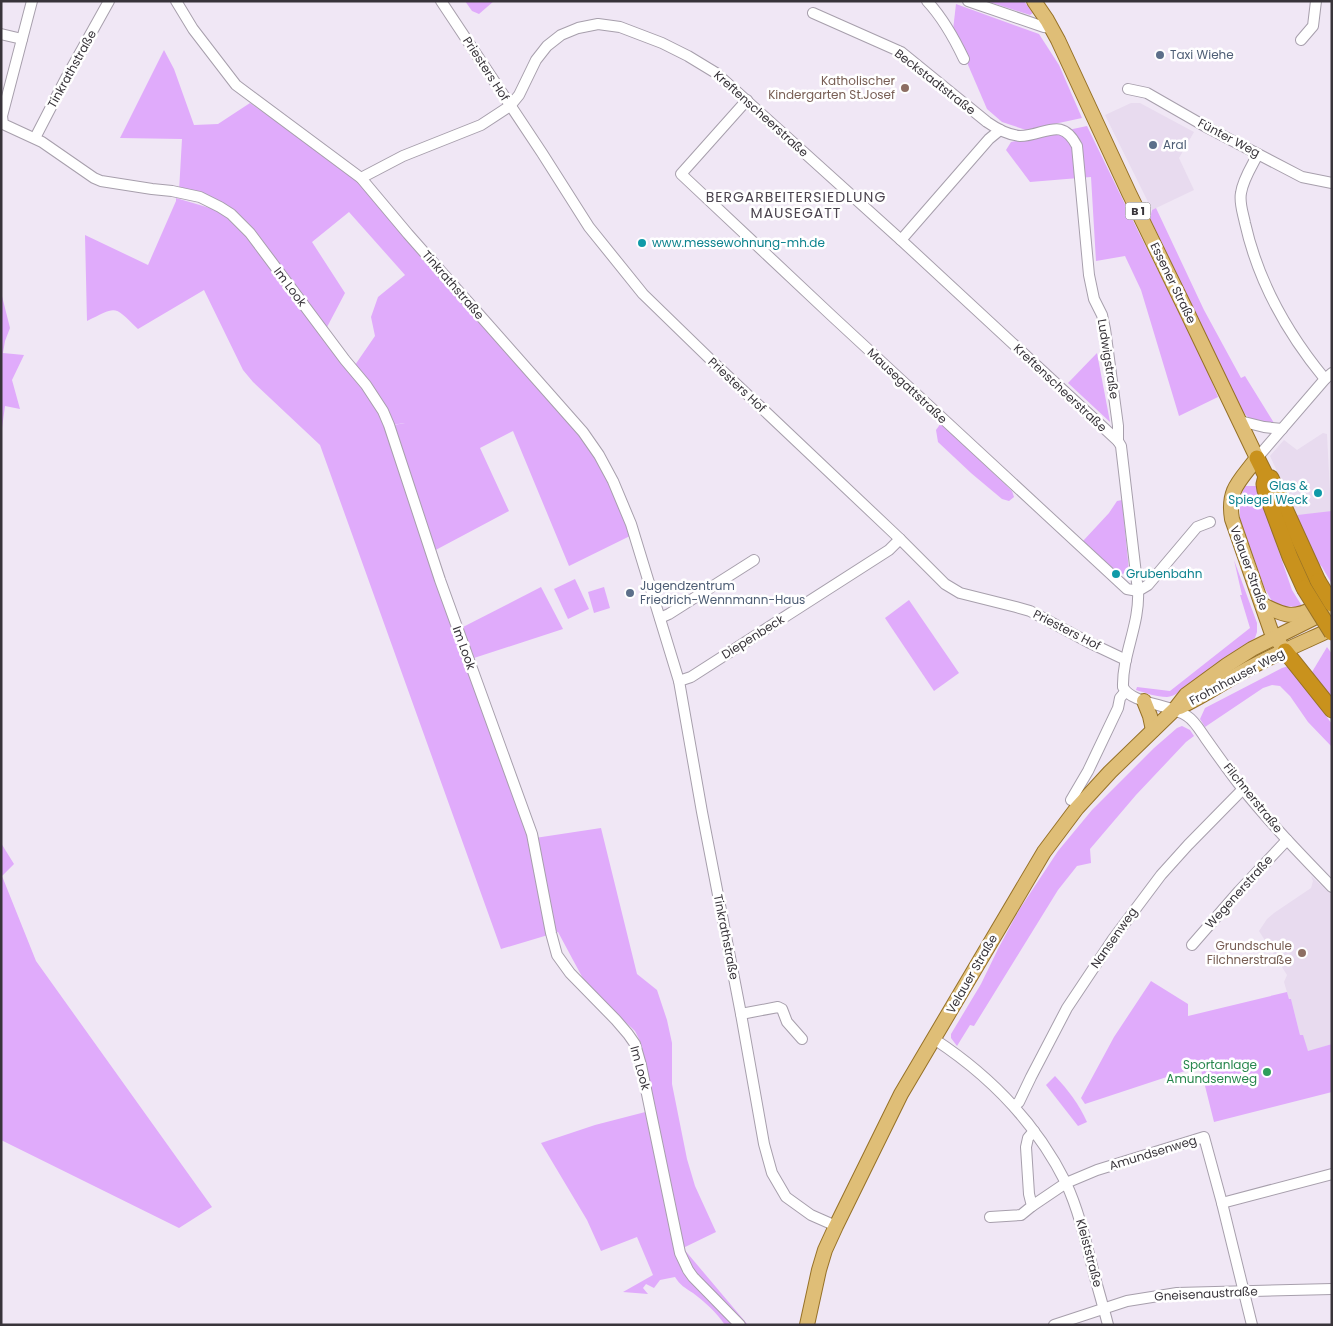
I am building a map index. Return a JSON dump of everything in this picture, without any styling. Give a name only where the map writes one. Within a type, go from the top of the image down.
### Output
[{"type":"highway","name":"B 1","points":[[1257,458],[1266,476],[1271,478],[1318,582],[1332,602]]},
{"type":"highway","points":[[1266,476],[1265,490],[1290,557],[1304,588],[1332,633]]},
{"type":"highway","points":[[1286,651],[1332,710]]},
{"type":"main road","name":"Essener Straße","points":[[1034,1],[1052,28],[1072,68],[1129,193],[1257,458]]},
{"type":"main road","name":"Velauer Straße","points":[[1257,458],[1234,489],[1232,495],[1232,519],[1271,630],[1286,651]]},
{"type":"main road","points":[[1262,605],[1287,615],[1301,614],[1332,602]]},
{"type":"main road","name":"Frohnhauser Weg","points":[[1175,709],[1186,695],[1252,649],[1332,609]]},
{"type":"main road","name":"Frohnhauser Weg","points":[[1175,709],[1253,666],[1332,629]]},
{"type":"main road","points":[[1144,701],[1153,730]]},
{"type":"main road","name":"Velauer Straße","points":[[807,1325],[819,1270],[826,1250],[901,1094],[1044,852],[1077,808],[1110,772],[1175,709]]},
{"type":"street","points":[[1,34],[22,39],[32,1]]},
{"type":"street","name":"Tinkrathstraße","points":[[35,138],[109,1]]},
{"type":"street","name":"Tinkrathstraße","points":[[176,1],[193,29],[236,85],[361,178],[583,432],[593,445],[613,481],[630,524],[679,681],[764,1144],[772,1173],[786,1197],[811,1215],[836,1226]]},
{"type":"street","name":"Priesters Hof","points":[[441,1],[589,227],[643,294],[719,368],[945,584],[960,593],[1030,611],[1126,660]]},
{"type":"street","points":[[927,1],[944,22],[964,58]]},
{"type":"street","points":[[968,1],[1052,28]]},
{"type":"street","points":[[1301,40],[1313,26],[1316,1]]},
{"type":"street","name":"Beckstadtstraße","points":[[813,13],[901,52],[1000,130],[1022,136],[1057,128],[1065,131]]},
{"type":"street","name":"Kreftenscheerstraße","points":[[361,178],[403,156],[481,125],[510,106],[518,95],[536,60],[547,46],[562,35],[578,28],[598,24],[620,27],[662,43],[716,73],[901,240],[1118,441]]},
{"type":"street","name":"Im Look","points":[[22,39],[2,116],[3,124],[35,138],[101,181],[200,197],[231,214],[250,233],[378,403],[389,425],[440,580],[532,834],[557,955],[570,973],[616,1020],[635,1044],[642,1065],[683,1262],[693,1277],[740,1325]]},
{"type":"street","name":"Fünter Weg","points":[[1128,89],[1147,93],[1208,128],[1302,177],[1332,182]]},
{"type":"street","name":"Mausegattstraße","points":[[747,100],[681,174],[1127,589],[1138,591]]},
{"type":"street","points":[[901,240],[989,139],[1000,130]]},
{"type":"street","name":"Ludwigstraße","points":[[1065,131],[1072,137],[1077,146],[1090,274],[1094,299],[1102,315],[1105,329],[1138,591]]},
{"type":"street","points":[[1257,458],[1328,376],[1313,366],[1267,290],[1258,268],[1240,202],[1243,184],[1258,154]]},
{"type":"street","points":[[1240,421],[1264,427],[1282,428]]},
{"type":"street","name":"Velauer Straße","points":[[1138,591],[1148,585],[1197,527],[1210,522]]},
{"type":"street","name":"Diepenbeck","points":[[679,681],[691,677],[799,608],[888,550],[900,539]]},
{"type":"street","points":[[660,618],[670,614],[754,560]]},
{"type":"street","points":[[1138,591],[1138,602],[1122,682],[1123,687],[1129,695],[1175,709]]},
{"type":"street","points":[[1070,800],[1088,771],[1118,708],[1120,698],[1125,692]]},
{"type":"street","name":"Filchnerstraße","points":[[1175,709],[1193,721],[1243,789],[1287,840],[1332,887]]},
{"type":"street","name":"Nansenweg","points":[[1014,1106],[1019,1102],[1067,1008],[1113,939],[1162,875],[1188,845],[1243,789]]},
{"type":"street","name":"Wegenerstraße","points":[[1192,945],[1287,840]]},
{"type":"street","points":[[741,1014],[778,1007],[782,1009],[787,1022],[802,1039]]},
{"type":"street","name":"Kleiststraße","points":[[934,1039],[971,1065],[1014,1106],[1048,1151],[1066,1183],[1078,1214],[1108,1325]]},
{"type":"street","points":[[1032,1206],[1029,1194],[1026,1146],[1028,1138],[1034,1131]]},
{"type":"street","name":"Amundsenweg","points":[[1066,1183],[1097,1170],[1204,1137],[1252,1325]]},
{"type":"street","points":[[1222,1202],[1332,1174]]},
{"type":"street","points":[[990,1217],[1021,1215],[1066,1183]]},
{"type":"street","name":"Gneisenaustraße","points":[[1054,1325],[1104,1308],[1146,1297],[1177,1293],[1243,1290],[1332,1289]]},
{"type":"shaded area","points":[[465,1],[494,1],[479,14],[472,11]]},
{"type":"shaded area","points":[[986,1],[1024,1],[1033,13],[1030,15]]},
{"type":"shaded area","points":[[956,4],[1039,34],[1059,65],[1082,118],[1026,130],[1002,122],[987,109],[953,30]]},
{"type":"shaded area","points":[[164,50],[174,69],[194,125],[218,124],[250,103],[351,175],[586,441],[603,469],[630,536],[569,566],[513,431],[480,448],[509,511],[430,553],[535,838],[601,828],[637,974],[657,990],[667,1020],[672,1043],[672,1084],[687,1159],[695,1186],[716,1232],[683,1248],[748,1325],[725,1325],[710,1307],[683,1286],[675,1277],[660,1280],[654,1288],[646,1284],[643,1288],[648,1294],[623,1292],[653,1275],[637,1237],[601,1251],[587,1220],[541,1143],[595,1125],[653,1110],[640,1041],[635,1031],[587,986],[558,932],[501,949],[320,445],[253,382],[243,370],[204,290],[138,329],[115,310],[87,321],[85,235],[148,265],[176,198],[220,211],[254,244],[374,399],[388,426],[405,423],[391,425],[355,365],[375,336],[371,317],[378,297],[405,275],[349,212],[312,242],[345,293],[326,329],[232,211],[179,191],[182,139],[120,138]]},
{"type":"shaded area","name":"Aral","points":[[1131,103],[1140,103],[1194,132],[1179,158],[1194,190],[1152,210],[1105,115]]},
{"type":"shaded area","points":[[1087,126],[1203,360],[1218,397],[1179,416],[1141,290],[1125,256],[1096,261],[1091,177],[1030,182],[1006,150],[1011,142]]},
{"type":"shaded area","points":[[1156,208],[1204,310],[1241,378],[1245,376],[1274,423],[1253,420],[1242,411],[1150,218],[1152,210]]},
{"type":"shaded area","points":[[1,292],[10,328],[3,353],[24,355],[12,380],[20,409],[5,406],[2,428],[1,475]]},
{"type":"shaded area","points":[[1097,353],[1110,422],[1068,383]]},
{"type":"shaded area","points":[[941,423],[1012,491],[1014,497],[1009,501],[1002,499],[938,442],[936,430]]},
{"type":"shaded area","points":[[1323,433],[1327,434],[1331,512],[1297,515],[1270,456],[1284,440],[1297,450]]},
{"type":"shaded area","points":[[1245,486],[1260,486],[1292,590],[1302,606],[1286,606],[1284,610],[1273,603],[1264,587],[1240,519],[1240,498]]},
{"type":"shaded area","points":[[1122,500],[1129,571],[1120,575],[1083,541],[1109,513],[1117,501]]},
{"type":"shaded area","points":[[1332,511],[1332,584],[1322,567],[1311,554],[1297,515]]},
{"type":"shaded area","points":[[1234,560],[1257,623],[1255,638],[1215,664],[1186,688],[1173,695],[1167,697],[1151,695],[1136,690],[1137,687],[1170,691],[1250,628],[1240,595],[1242,595]]},
{"type":"shaded area","points":[[575,579],[589,609],[568,619],[554,589]]},
{"type":"shaded area","points":[[541,587],[563,629],[474,658],[463,627]]},
{"type":"shaded area","points":[[604,587],[610,608],[594,613],[588,592]]},
{"type":"shaded area","points":[[909,600],[959,673],[934,691],[885,618]]},
{"type":"shaded area","points":[[1327,647],[1332,654],[1332,701],[1321,688],[1312,672]]},
{"type":"shaded area","points":[[1289,666],[1332,724],[1332,747],[1308,722],[1290,696],[1280,686],[1272,685],[1263,688],[1205,727],[1200,719],[1205,708]]},
{"type":"shaded area","points":[[1182,726],[1190,730],[1194,736],[1136,795],[1090,849],[1091,863],[1077,866],[1058,890],[974,1026],[970,1025],[957,1046],[951,1038],[951,1034],[981,984],[1019,910],[1058,851],[1092,810],[1154,748],[1177,728]]},
{"type":"shaded area","points":[[1,843],[14,864],[2,876],[36,961],[212,1207],[179,1228],[1,1140]]},
{"type":"shaded area","name":"Grundschule Filchnerstraße","points":[[1311,876],[1332,895],[1332,1044],[1308,1052],[1302,1035],[1300,1035],[1291,999],[1289,999],[1284,982],[1287,975],[1259,931],[1267,919],[1274,913],[1311,888],[1313,881]]},
{"type":"shaded area","name":"Sportanlage Amundsenweg","points":[[1151,981],[1188,1004],[1188,1016],[1287,992],[1289,999],[1291,999],[1300,1035],[1303,1035],[1308,1051],[1332,1044],[1332,1092],[1214,1122],[1200,1066],[1085,1104],[1081,1098],[1114,1037]]},
{"type":"shaded area","points":[[1055,1076],[1073,1098],[1087,1122],[1078,1126],[1046,1085]]},
{"type":"place","name":"Taxi Wiehe","points":[[1160,55]]},
{"type":"place","name":"Katholischer Kindergarten St.Josef","points":[[905,88]]},
{"type":"place","name":"Aral","points":[[1153,145]]},
{"type":"place","name":"www.messewohnung-mh.de","points":[[642,243]]},
{"type":"place","name":"Glas & Spiegel Weck","points":[[1318,493]]},
{"type":"place","name":"Grubenbahn","points":[[1116,574]]},
{"type":"place","name":"Jugendzentrum Friedrich-Wennmann-Haus","points":[[630,593]]},
{"type":"place","name":"Grundschule Filchnerstraße","points":[[1302,953]]},
{"type":"place","name":"Sportanlage Amundsenweg","points":[[1267,1072]]},
{"type":"district","name":"BERGARBEITERSIEDLUNG MAUSEGATT","points":[[796,206]]}]
